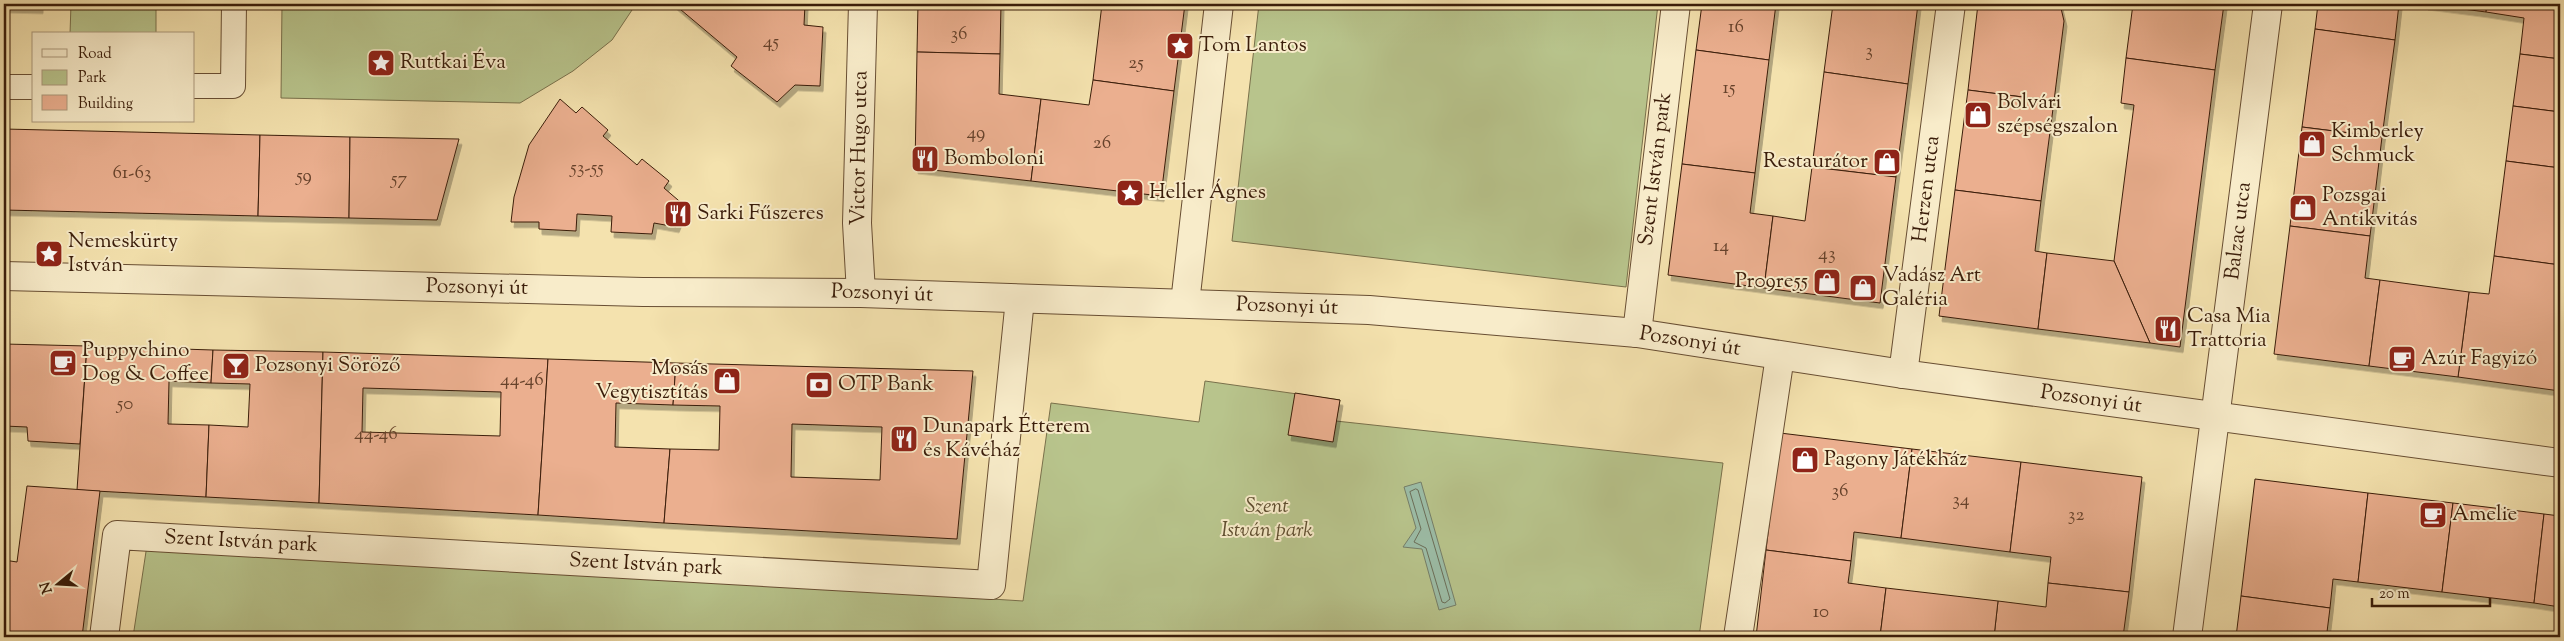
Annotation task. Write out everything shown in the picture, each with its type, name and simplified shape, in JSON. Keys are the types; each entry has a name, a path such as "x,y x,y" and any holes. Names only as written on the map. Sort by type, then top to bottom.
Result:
{"street":[{"name":"Victor Hugo utca","path":"861,293 857,223 863,4"},
{"path":"1185,303 1219,4"},
{"name":"Szent István park","path":"1637,333 1676,4"},
{"name":"Herzen utca","path":"1903,374 1951,4"},
{"name":"Balzac utca","path":"2187,637 2268,4"},
{"name":"Pozsonyi út","path":"4,276 642,292 861,293 1370,310 1637,333 1903,374 2560,463"},
{"name":"Szent István park","path":"104,637 117,535 991,584 1020,299"},
{"path":"1738,637 1780,356"}],"lane":[{"path":"195,86 233,86 234,4"},
{"path":"4,87 32,87"}],"green space":[{"path":"71,4 156,4 156,32 70,32"},
{"path":"282,4 636,4 612,40 573,71 520,103 281,98"},
{"path":"1259,4 1658,4 1626,287 1232,241"},
{"name":"Szent István park","path":"1205,381 1340,400 1336,421 1723,463 1699,637 133,637 147,545 1023,601 1051,403 1199,422"}],"water":[{"path":"1421,482 1456,605 1439,610 1422,549 1403,547 1416,528 1404,487"}],"building":[{"path":"4,4 40,4 40,8 4,7"},
{"path":"674,4 805,4 804,25 823,27 820,86 795,85 777,102 731,66 737,57"},
{"path":"918,4 1001,4 1000,54 917,52"},
{"path":"1102,4 1185,4 1174,91 1093,80"},
{"path":"1702,4 1776,4 1769,60 1696,50"},
{"path":"1833,4 1918,4 1908,84 1824,72"},
{"path":"1978,4 2060,4 2064,21 2054,101 1968,90"},
{"path":"2133,4 2224,4 2215,70 2126,58"},
{"path":"2318,4 2399,4 2395,40 2315,29"},
{"path":"2425,4 2487,4 2486,12"},
{"path":"2487,4 2560,4 2560,59 2520,54 2524,18 2486,12"},
{"path":"2315,29 2395,40 2382,137 2302,127"},
{"path":"1696,50 1769,60 1755,173 1682,164"},
{"path":"917,52 1000,54 999,94 1041,99 1031,181 915,168"},
{"path":"2520,54 2560,59 2560,112 2513,106"},
{"path":"2126,58 2215,70 2180,347 2150,343 2114,261 2134,105 2121,103"},
{"path":"1824,72 1908,84 1896,177 1812,167"},
{"path":"1093,80 1174,91 1161,196 1031,181 1041,99 1089,105"},
{"path":"1968,90 2054,101 2041,201 1955,190"},
{"path":"560,99 576,113 582,107 608,130 603,136 637,165 642,159 669,181 664,188 685,206 676,227 654,223 652,234 611,232 612,216 577,214 576,231 539,229 539,222 511,222 514,197 529,145"},
{"path":"2513,106 2560,112 2560,168 2506,161"},
{"path":"2302,127 2382,137 2370,236 2290,226"},
{"path":"4,129 260,135 258,216 4,210"},
{"path":"260,135 350,137 349,218 258,216"},
{"path":"350,137 459,139 437,220 349,218"},
{"path":"2506,161 2560,168 2560,265 2494,256"},
{"path":"1682,164 1755,173 1750,213 1773,216 1764,288 1668,275"},
{"path":"1812,167 1896,177 1880,303 1764,288 1773,216 1805,221"},
{"path":"1955,190 2041,201 2035,251 2047,253 2038,329 1939,316"},
{"path":"2290,226 2370,236 2365,278 2380,280 2369,366 2274,354"},
{"path":"2047,253 2114,261 2150,343 2038,329"},
{"path":"2494,256 2560,265 2560,391 2458,377 2469,292 2489,294"},
{"path":"2380,280 2469,292 2458,377 2369,366"},
{"path":"4,344 87,346 80,444 28,441 27,427 4,426"},
{"path":"87,346 213,350 211,383 169,381 168,424 209,425 206,497 77,490"},
{"path":"213,350 323,352 319,503 206,497 209,425 248,427 250,384 211,383"},
{"path":"323,352 548,359 538,515 319,503","holes":["363,388 501,392 500,436 362,432"]},
{"path":"548,359 676,363 673,405 616,403 615,447 670,449 664,523 538,515"},
{"path":"676,363 973,371 957,539 664,523 670,449 719,450 720,406 673,405","holes":["792,424 882,427 880,480 791,477"]},
{"path":"1295,393 1340,400 1333,442 1288,435"},
{"path":"1780,433 1912,449 1901,538 1854,532 1851,561 1766,550"},
{"path":"1912,449 2021,462 2010,552 1901,538"},
{"path":"2021,462 2142,477 2129,592 2048,583 2051,557 2010,552"},
{"path":"2255,479 2368,493 2358,582 2333,579 2330,608 2241,596"},
{"path":"27,486 100,491 82,637 4,637 4,560 17,562"},
{"path":"2368,493 2453,503 2442,592 2358,582"},
{"path":"2453,503 2544,514 2534,603 2442,592"},
{"path":"2544,514 2560,516 2560,607 2534,603"},
{"path":"1766,550 1851,561 1848,583 1886,588 1880,637 1756,637"},
{"path":"2048,583 2129,592 2123,637 1994,637 1998,601 2046,607"},
{"path":"1886,588 1998,601 1994,637 1880,637"},
{"path":"2241,596 2330,608 2327,632 2351,635 2351,637 2236,637"}],"place":[{"name":"Tom Lantos","path":"1180,46"},
{"name":"Ruttkai Éva","path":"381,63"},
{"name":"Bolvári szépségszalon","path":"1978,115"},
{"name":"Kimberley Schmuck","path":"2312,144"},
{"name":"Bomboloni","path":"925,159"},
{"name":"Restaurátor","path":"1887,162"},
{"name":"Heller Ágnes","path":"1130,193"},
{"name":"Pozsgai Antikvitás","path":"2303,208"},
{"name":"Sarki Fűszeres","path":"678,214"},
{"name":"Nemeskürty István","path":"49,254"},
{"name":"Pr09re55","path":"1827,282"},
{"name":"Vadász Art Galéria","path":"1863,288"},
{"name":"Casa Mia Trattoria","path":"2168,329"},
{"name":"Azúr Fagyizó","path":"2402,359"},
{"name":"Puppychino Dog & Coffee","path":"63,363"},
{"name":"Pozsonyi Söröző","path":"236,366"},
{"name":"Mosás Vegytisztítás","path":"727,381"},
{"name":"OTP Bank","path":"819,385"},
{"name":"Dunapark Étterem és Kávéház","path":"904,439"},
{"name":"Pagony Játékház","path":"1805,460"},
{"name":"Amelie","path":"2433,515"}]}
